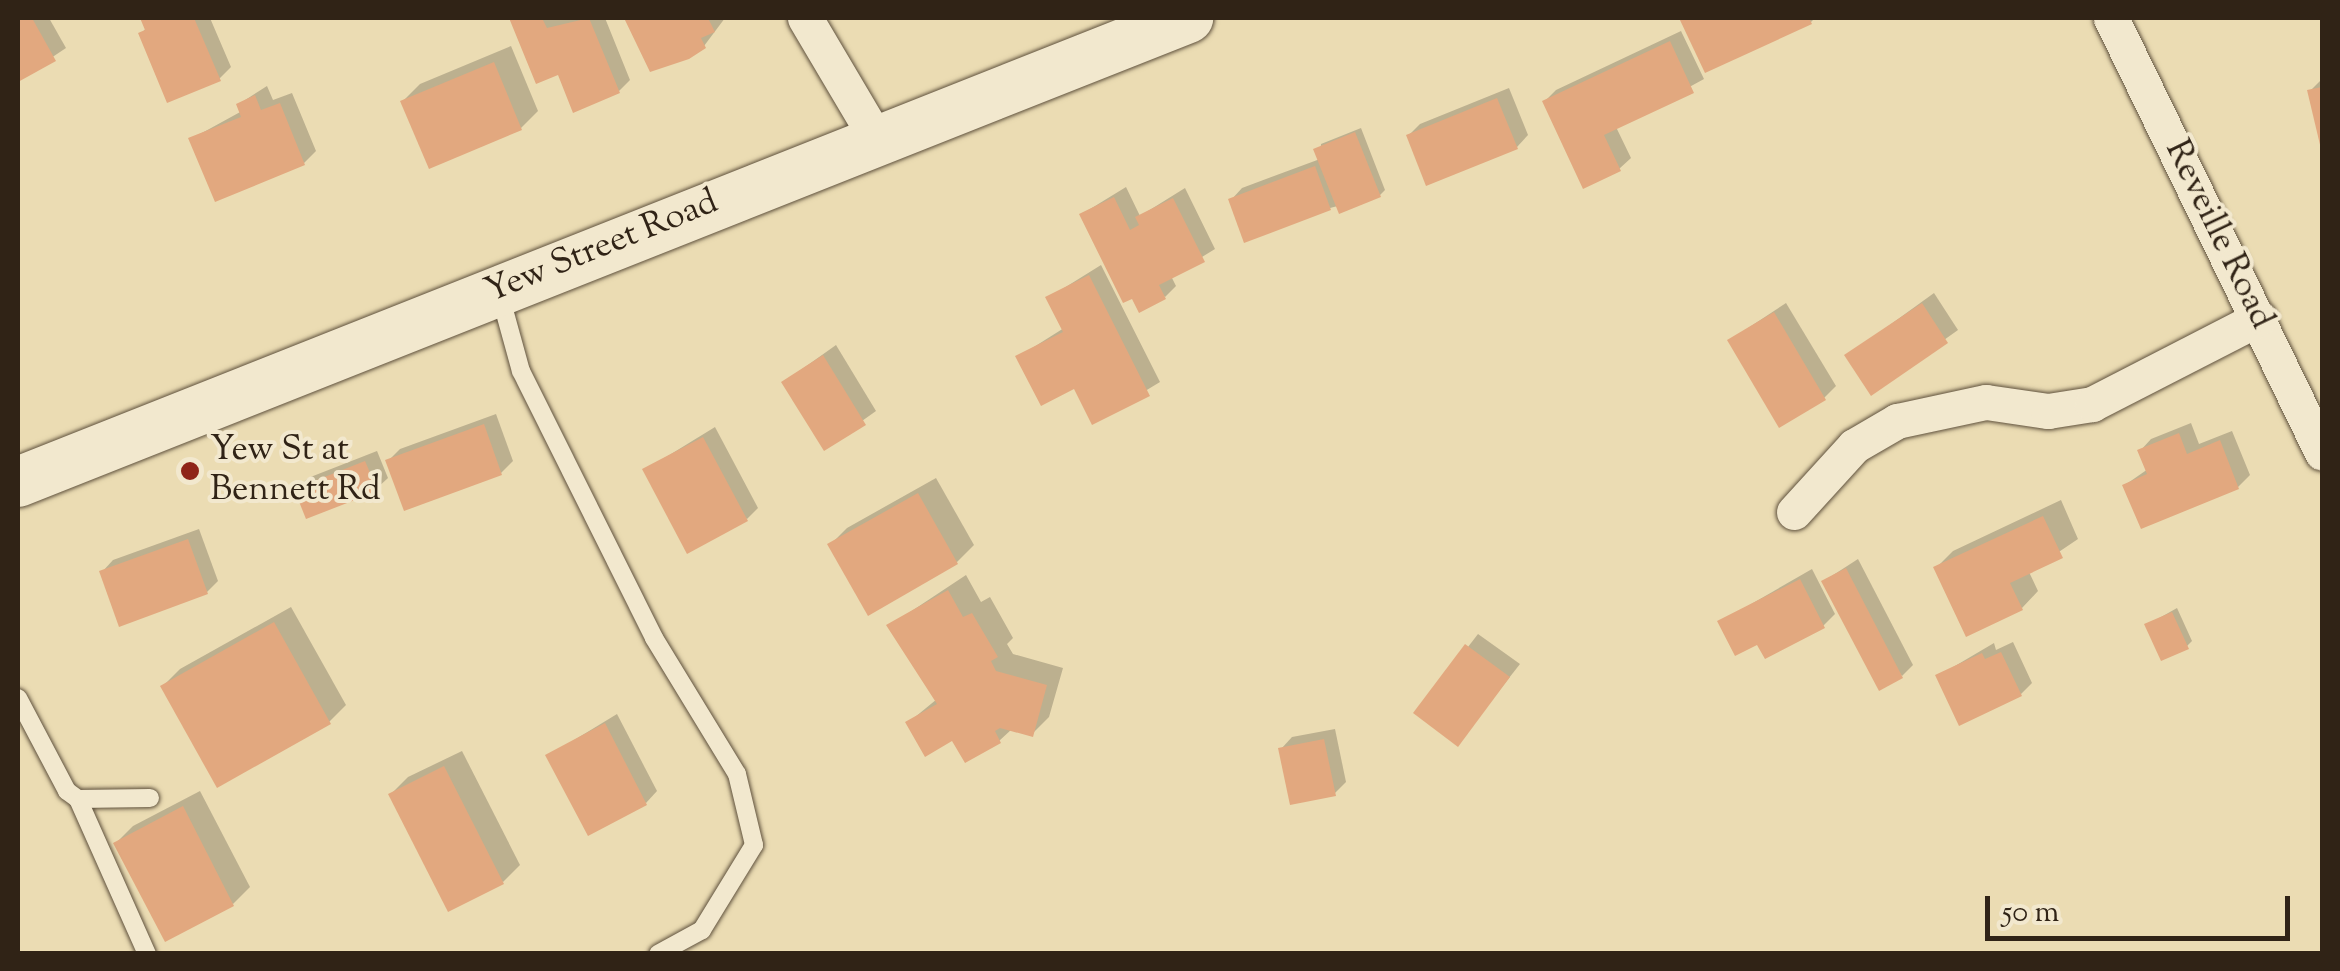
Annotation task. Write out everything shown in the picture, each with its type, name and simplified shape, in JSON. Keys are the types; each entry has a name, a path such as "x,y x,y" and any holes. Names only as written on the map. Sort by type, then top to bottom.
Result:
{"street":[{"path":"805,18 876,138"},
{"name":"Yew Street Road","path":"18,482 876,138 1188,18"},
{"name":"Reveille Road","path":"2110,18 2322,453"},
{"path":"1794,512 1854,446 1897,421 1986,402 2048,411 2092,404 2259,318"}],"lane":[{"path":"498,289 522,371 654,638 737,774 750,827 754,845 702,930 658,954"},
{"path":"18,698 67,791 78,798 150,798"},
{"path":"78,798 147,954"}],"building":[{"path":"18,18 32,18 56,61 18,82"},
{"path":"140,18 194,18 221,81 167,103 138,33 145,30"},
{"path":"509,18 542,18 547,28 589,18 620,93 573,113 558,75 536,84"},
{"path":"624,18 708,18 715,32 701,38 706,48 689,59 650,72"},
{"path":"1679,18 1809,18 1812,24 1705,73"},
{"path":"1670,41 1694,93 1604,135 1621,171 1583,189 1542,101"},
{"path":"494,62 522,130 429,169 400,101"},
{"path":"2322,87 2322,148 2321,149 2307,90"},
{"path":"255,95 261,110 280,103 305,165 215,202 188,138 241,117 236,104"},
{"path":"1497,98 1518,149 1426,186 1406,135"},
{"path":"1355,132 1381,197 1339,214 1313,149"},
{"path":"1315,166 1331,210 1244,243 1228,199"},
{"path":"1114,197 1130,230 1139,225 1135,217 1173,198 1205,262 1159,285 1166,299 1139,313 1132,299 1123,303 1079,214"},
{"path":"1089,275 1150,396 1092,425 1074,389 1041,406 1015,356 1063,332 1045,297"},
{"path":"1922,303 1948,343 1871,396 1844,355"},
{"path":"1774,312 1826,400 1779,428 1727,340"},
{"path":"823,355 866,425 824,451 781,382"},
{"path":"484,424 502,475 404,511 385,460"},
{"path":"2179,433 2187,454 2220,440 2239,489 2141,529 2122,485 2147,474 2137,450"},
{"path":"703,437 748,521 687,554 642,469"},
{"path":"365,461 378,491 306,519 294,489"},
{"path":"918,493 958,564 868,616 827,544"},
{"path":"2043,516 2063,558 2010,583 2023,610 1966,637 1933,567"},
{"path":"188,539 208,594 119,627 99,571"},
{"path":"1846,568 1903,678 1879,691 1821,581"},
{"path":"1800,579 1825,628 1765,659 1757,645 1735,656 1717,621"},
{"path":"948,590 963,617 972,613 998,657 991,661 996,671 1047,685 1033,737 1000,728 995,731 1001,743 965,763 952,741 925,757 905,722 937,704 886,625"},
{"path":"2172,612 2189,649 2161,661 2144,624"},
{"path":"274,622 331,724 217,788 160,686"},
{"path":"1465,644 1510,677 1458,747 1413,713"},
{"path":"2001,652 2022,696 1959,726 1935,675 1982,653 1985,659"},
{"path":"605,723 647,805 588,836 545,755"},
{"path":"1324,739 1336,796 1290,805 1278,748"},
{"path":"444,766 504,884 448,912 388,794"},
{"path":"183,806 234,906 165,942 113,843"}],"place":[{"name":"Yew St at Bennett Rd","path":"190,471"}]}
